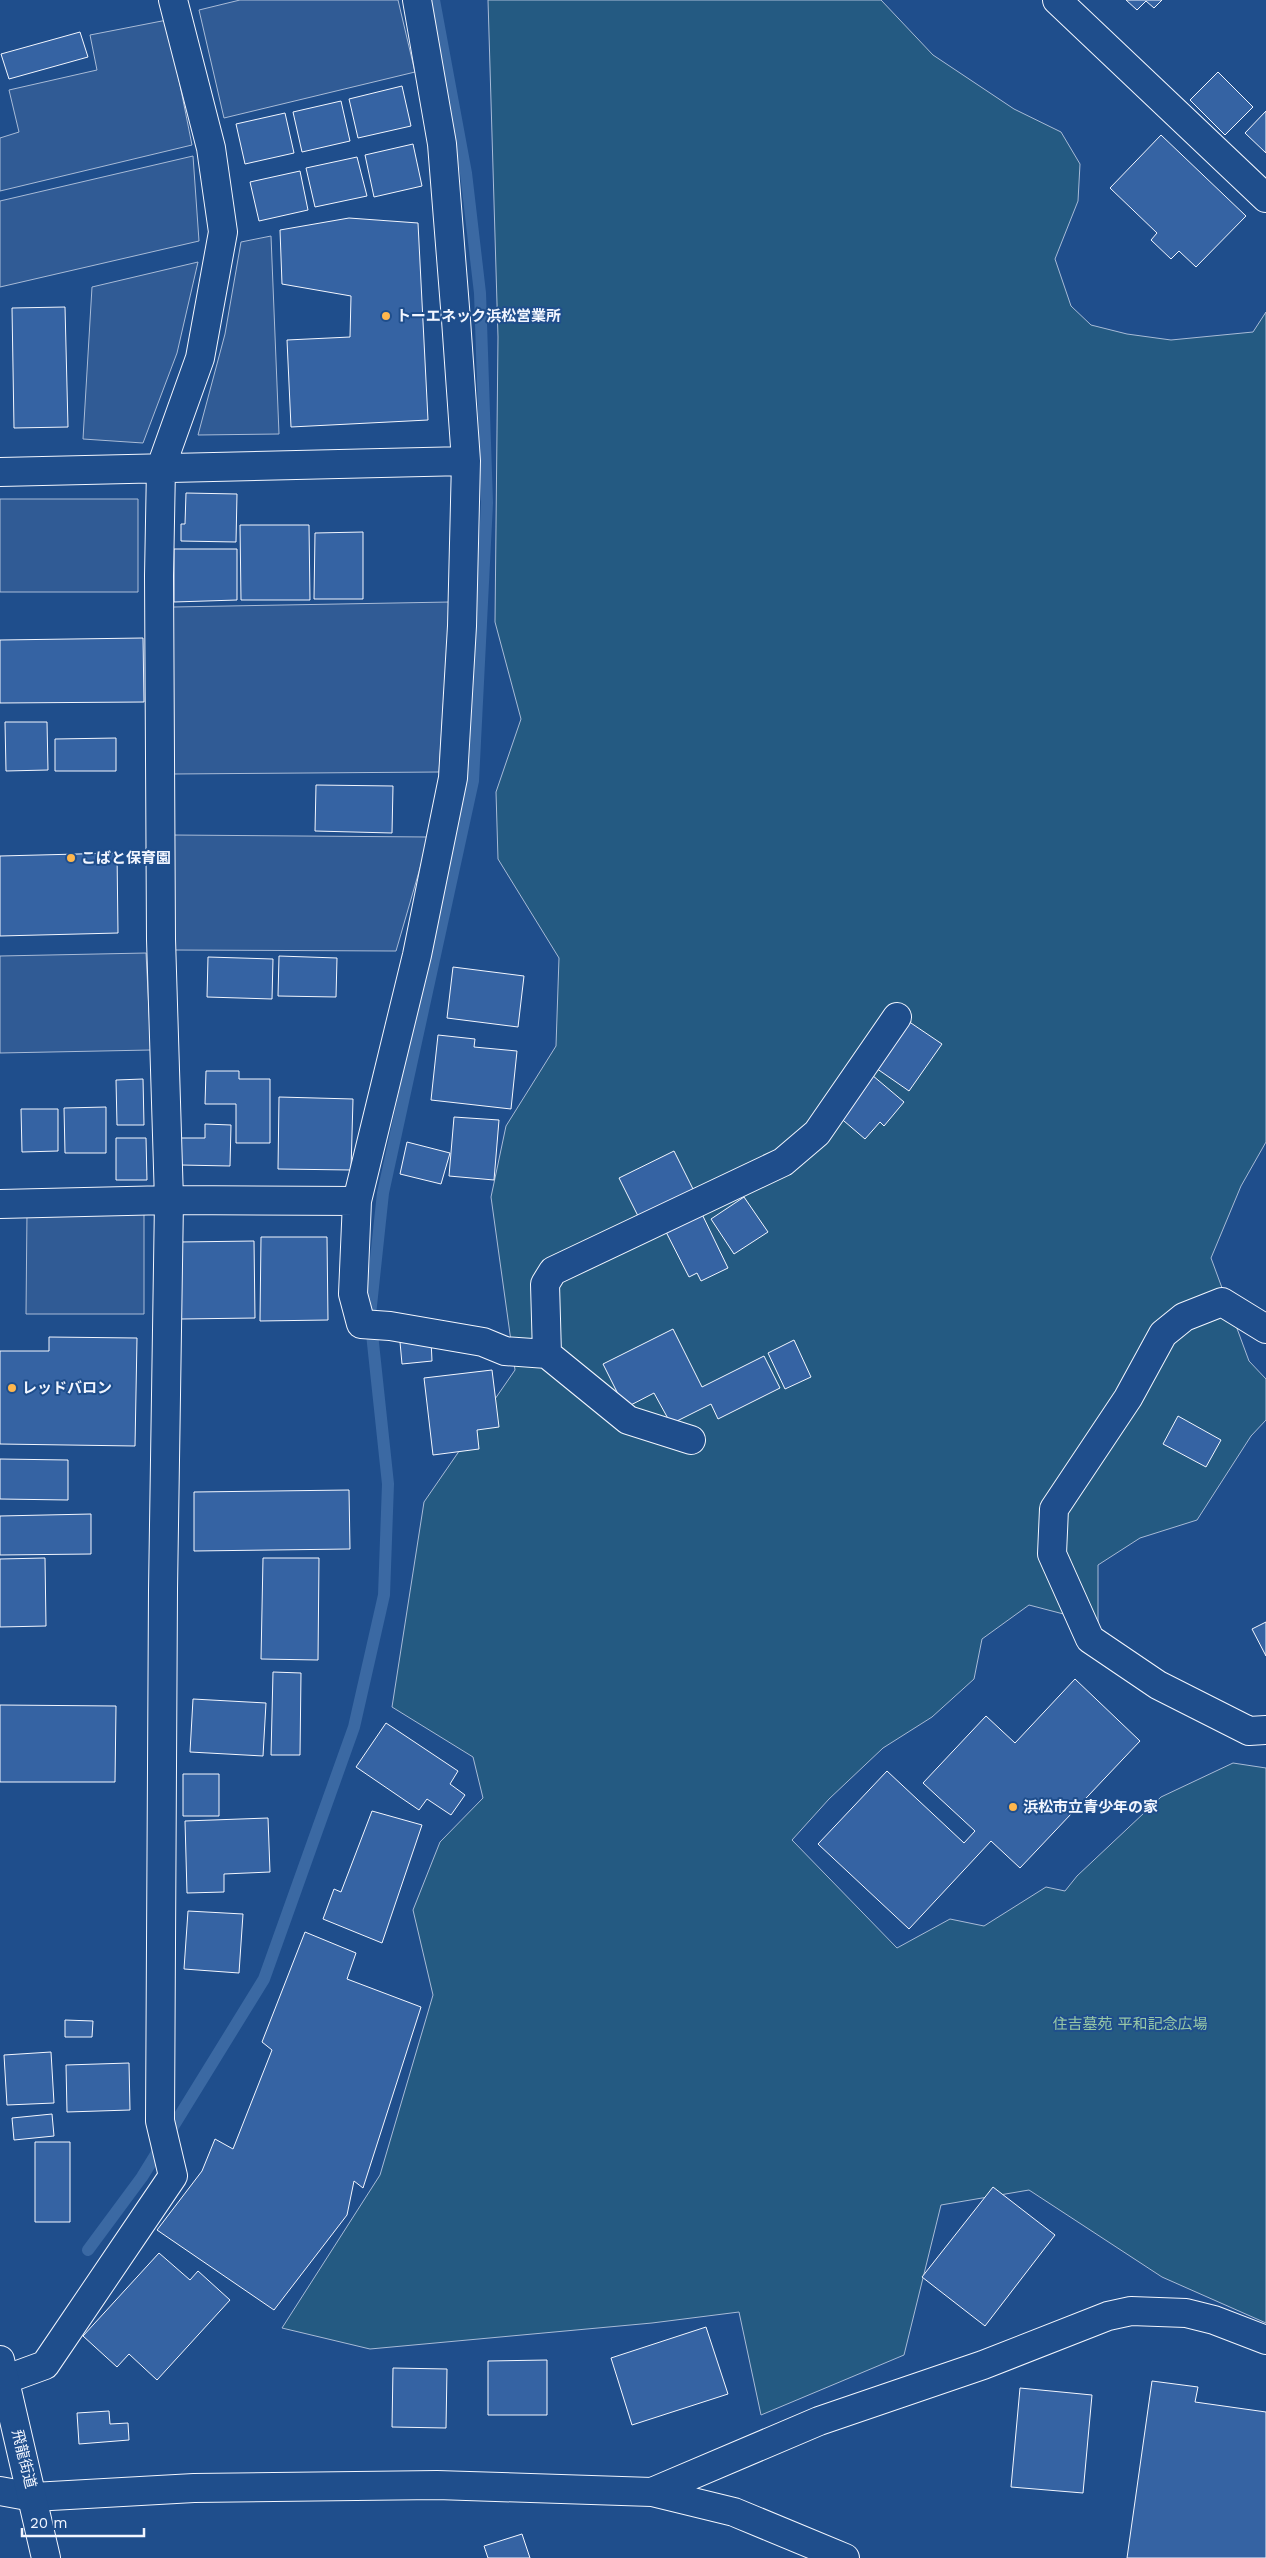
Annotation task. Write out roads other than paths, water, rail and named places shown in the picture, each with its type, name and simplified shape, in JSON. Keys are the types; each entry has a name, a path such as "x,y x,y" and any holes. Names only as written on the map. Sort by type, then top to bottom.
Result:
{"main road":[{"path":"2,2370 45,2365 174,2176 160,2121 163,1590 169,1200 161,929 159,576 161,467 200,358 223,232 211,148 173,0"},
{"path":"417,0 442,144 466,461 462,626 453,778 417,955 357,1201 353,1294 361,1324 390,1326 483,1342 505,1351 546,1354 628,1420 690,1440"},
{"path":"1057,0 1266,198"},
{"path":"0,472 466,461"},
{"path":"546,1354 544,1284 554,1271 783,1162 816,1134 897,1017"},
{"path":"0,1204 169,1200 357,1201"},
{"path":"1266,1329 1222,1302 1184,1317 1163,1334 1128,1398 1054,1509 1052,1554 1090,1639 1158,1685 1249,1731 1266,1730"},
{"path":"652,2492 819,2421 983,2365 1116,2314 1131,2311 1186,2313 1214,2320 1266,2340"},
{"name":"飛龍街道","path":"2,2370 46,2558"},
{"path":"0,2492 33,2497 194,2488 418,2486 652,2492 734,2512 845,2558"}],"waterway":[{"path":"88,2250 142,2177 264,1979 354,1727 384,1595 388,1484 370,1315 383,1193 473,781 487,503 480,293 466,173 434,0"}],"place":[{"name":"トーエネック浜松営業所","path":"386,316"},
{"name":"こばと保育園","path":"71,858"},
{"name":"レッドバロン","path":"12,1388"},
{"name":"浜松市立青少年の家","path":"1013,1807"}],"park label":[{"name":"住吉墓苑 平和記念広場","path":"1130,2024"}]}
